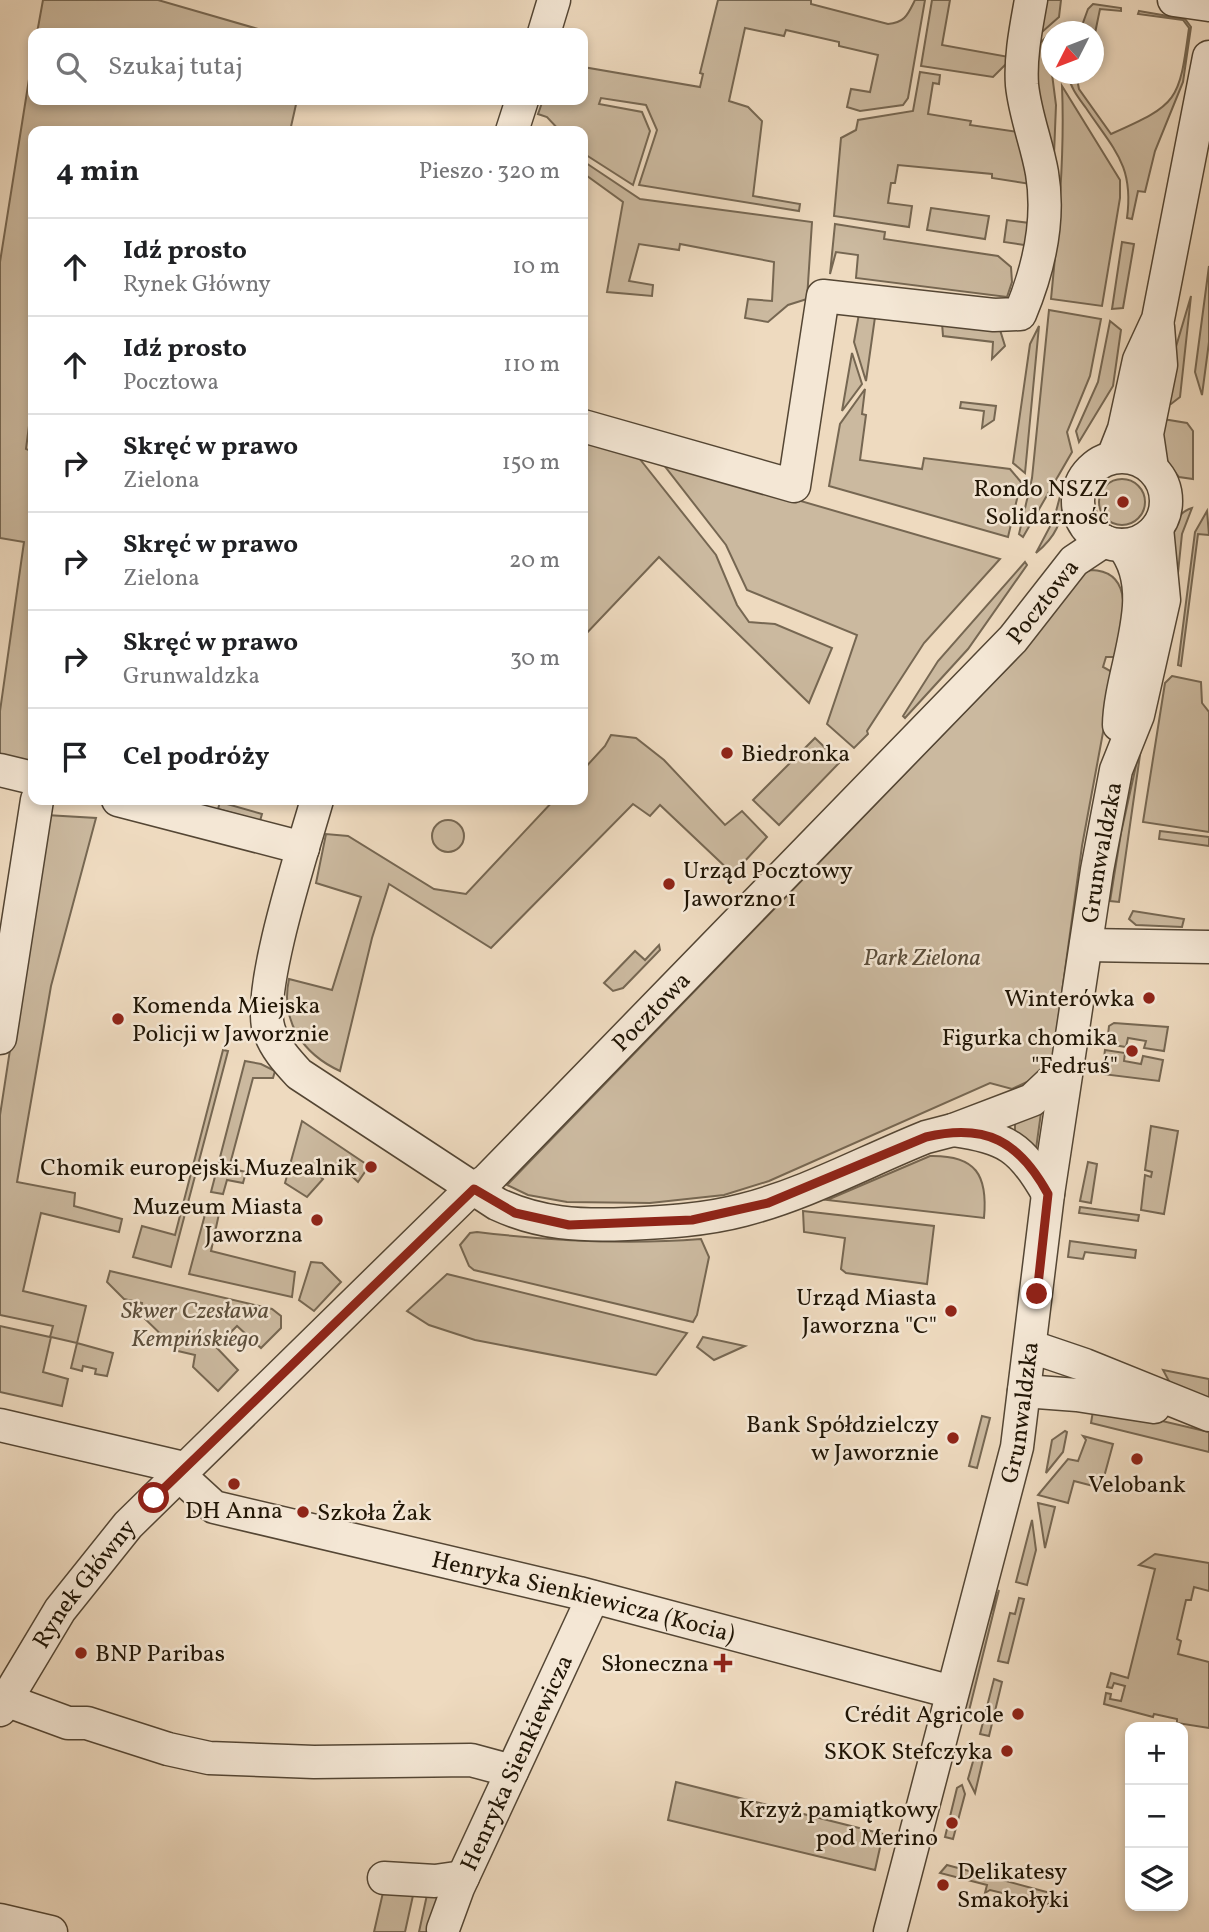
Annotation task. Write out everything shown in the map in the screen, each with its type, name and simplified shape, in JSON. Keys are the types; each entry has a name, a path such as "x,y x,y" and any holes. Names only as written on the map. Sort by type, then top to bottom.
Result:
{"street":[{"path":"546,28 554,0"},
{"path":"588,427 794,486 823,296 994,315 1020,314 1039,253 1044,208 1042,173 1022,86 1025,32 1031,0"},
{"path":"1174,0 1209,5"},
{"path":"1113,457 1124,429 1139,360 1158,319 1209,57"},
{"path":"514,126 520,105"},
{"path":"1152,468 1147,433 1161,365 1158,319"},
{"path":"1113,457 1134,458 1152,468 1161,480 1166,495 1163,518 1157,528 1141,541 1113,543 1085,523 1078,499 1082,482 1092,468 1113,457"},
{"name":"Grunwaldzka","path":"890,1932 1017,1447 1048,1194 1107,809 1119,758 1138,715 1164,600 1157,528"},
{"name":"Grunwaldzka","path":"1113,543 1133,559 1139,582 1140,602 1119,710 1119,758"},
{"name":"Pocztowa","path":"181,1471 469,1192 487,1180 1013,639 1074,561 1113,543"},
{"path":"0,770 28,777"},
{"path":"0,1038 36,805"},
{"path":"137,805 303,848"},
{"path":"316,805 266,991 268,1030 279,1052 299,1074 469,1192 515,1213 569,1225 692,1220 768,1203 926,1137 953,1130 1032,1100 1068,1066"},
{"path":"1086,945 1209,947"},
{"path":"953,1130 991,1136 1010,1145 1025,1158 1048,1194"},
{"path":"1024,1391 1077,1395 1209,1415 1085,1365 1031,1347"},
{"path":"0,1425 181,1471"},
{"name":"Henryka Sienkiewicza (Kocia)","path":"181,1471 214,1507 593,1597 951,1692"},
{"name":"Rynek Główny","path":"8,1704 48,1628 86,1575 128,1525 181,1471"},
{"name":"Henryka Sienkiewicza","path":"443,1929 463,1877 593,1597"},
{"path":"8,1704 68,1723 87,1723 167,1749 209,1758 303,1762 471,1760 512,1771"},
{"path":"384,1878 435,1881 463,1877"},
{"path":"0,1920 51,1932"}],"green space":[{"path":"43,0 158,0 255,28 38,28"},
{"path":"718,0 811,0 811,4 888,24 902,20 915,0 925,0 908,98 903,105 860,111 847,107 851,89 870,92 878,55 839,46 839,42 786,30 784,36 745,28 729,101 748,107 762,121 753,196 800,204 799,211 639,185 657,130 646,105 601,98 599,104 642,112 650,131 633,185 588,156 588,126 555,126 547,117 538,114 541,105 588,105 588,68 700,87 703,74 700,73"},
{"path":"932,0 950,0 942,45 1009,57 1009,61 993,77 921,66"},
{"path":"1039,0 1061,0 1059,17 1054,21 1041,21 1041,33 1033,40"},
{"path":"1093,4 1121,8 1121,11 1100,9 1098,21 1084,21"},
{"path":"1139,11 1185,19 1191,27 1183,82 1155,151 1145,192 1138,191 1132,219 1127,218 1127,184 1120,159 1071,84 1078,84 1111,134 1163,107 1178,86 1189,28 1183,20 1138,14"},
{"path":"1041,42 1041,84 1053,84 1056,105 1052,205 1031,51"},
{"path":"920,72 940,75 939,84 933,83 928,114 971,121 970,125 1025,133 1035,176 1031,246 1004,242 1007,220 1030,223 1031,184 992,178 992,174 898,165 895,183 891,183 888,203 912,206 909,227 834,216 841,138 856,130 858,120 913,111"},
{"path":"28,86 28,105 296,105 291,126 28,126 28,761 0,755 0,711 24,542 0,538 0,262"},
{"path":"1062,86 1120,180 1120,198 1102,306 1051,299 1062,166"},
{"path":"588,164 640,199 812,222 807,299 788,305 768,322 745,318 748,299 772,301 774,262 680,244 679,250 639,244 629,281 653,285 652,296 607,292 623,202 588,177"},
{"path":"931,208 989,216 985,239 927,230"},
{"path":"835,224 885,232 884,239 998,256 1011,267 1012,282 1007,297 856,278 858,255 836,252 830,274"},
{"path":"1122,242 1134,244 1123,308 1112,309"},
{"path":"1209,266 1209,342 1202,395 1195,372"},
{"path":"1191,296 1180,397 1171,404 1166,403 1170,367"},
{"path":"860,308 1000,330 1005,346 992,359 993,342 943,336 942,323 875,317 866,381 854,342"},
{"path":"1049,310 1101,319 1090,376 1067,432 1072,452 1023,537 1019,534 1032,478"},
{"path":"1110,321 1121,330 1113,386 1079,442 1076,431 1098,382"},
{"path":"1039,326 1025,473 1013,463 1030,344"},
{"path":"852,353 862,384 842,411"},
{"path":"865,389 862,414 866,415 860,460 922,469 924,458 1010,469 1021,482 1008,537 829,486 840,424"},
{"path":"961,402 996,406 994,420 982,428 984,411 960,408"},
{"path":"1163,419 1187,423 1193,431 1193,479 1179,477 1163,457"},
{"path":"588,442 639,458 716,555 737,605 749,622 775,624 832,648 809,703 659,557 588,632"},
{"path":"660,460 1000,559 924,643 867,731 868,734 854,748 827,724 857,635 747,590 726,545"},
{"path":"1072,473 1054,533 1036,553 1054,519 1062,489"},
{"name":"Rondo NSZZ Solidarność","path":"1122,479 1138,486 1145,502 1138,518 1122,525 1106,518 1099,502 1106,486"},
{"path":"1192,508 1182,534 1176,592 1172,557 1173,532 1182,513"},
{"path":"1207,511 1209,535 1198,534 1181,666 1178,665 1195,532"},
{"path":"1025,562 1027,565 968,649 905,718 903,716 938,661"},
{"name":"Park Zielona","path":"1091,570 1106,573 1115,580 1121,590 1123,616 1118,657 1106,657 1103,667 1114,673 1082,846 1052,1065 1046,1073 1012,1089 990,1083 769,1181 724,1195 650,1203 567,1202 528,1195 507,1185 1016,659 1080,574"},
{"path":"1172,676 1201,682 1202,703 1209,712 1209,832 1143,822 1165,683"},
{"path":"1143,734 1119,902 1110,901 1121,833"},
{"path":"611,735 636,738 664,760 725,825 742,811 767,837 733,874 660,805 650,816 633,804 491,948 389,884 372,938 340,1071 315,1055 297,1034 291,1022 287,994 289,979 332,990 361,897 316,883 326,834 348,836 434,889 466,894 549,805 588,805 588,765"},
{"path":"815,738 840,762 779,825 753,800"},
{"path":"219,805 230,805 262,814 260,821 218,809"},
{"path":"46,815 96,818 51,986 17,1182 75,1193 74,1206 122,1219 119,1232 41,1213 23,1291 86,1306 77,1343 51,1337 43,1372 68,1379 62,1406 0,1392 0,1326 50,1337 53,1326 0,1315 0,1115"},
{"path":"448,820 459,825 464,836 459,847 448,852 437,847 432,836 437,825"},
{"path":"1160,831 1209,837 1209,846 1159,839"},
{"path":"1133,911 1184,919 1182,927 1136,925 1129,919"},
{"path":"659,945 660,950 623,988 613,991 604,983 635,951 645,960"},
{"path":"1114,1023 1168,1027 1164,1051 1144,1048 1146,1041 1128,1038 1126,1047 1107,1044 1109,1026"},
{"path":"223,1050 228,1051 171,1267 133,1257 142,1226 175,1235"},
{"path":"1105,1050 1125,1053 1124,1061 1141,1064 1143,1056 1163,1060 1159,1081 1102,1074"},
{"path":"245,1061 261,1064 275,1071 273,1078 253,1078 229,1168 246,1172 243,1183 227,1180 223,1194 211,1192"},
{"path":"1040,1111 1036,1149 1015,1136 1015,1120"},
{"path":"302,1121 369,1166 358,1182 338,1163 330,1172 322,1165 315,1172 323,1179 307,1197 285,1183"},
{"path":"1151,1126 1178,1131 1164,1214 1141,1210 1145,1175 1151,1177 1152,1172 1145,1170"},
{"path":"930,1156 958,1159 976,1170 984,1190 984,1218 827,1200"},
{"path":"1088,1162 1097,1164 1091,1203 1080,1201"},
{"path":"207,1207 220,1209 211,1251 295,1272 292,1297 189,1274"},
{"path":"1080,1207 1139,1215 1138,1221 1079,1213"},
{"path":"803,1211 934,1226 927,1284 846,1273 841,1269 845,1238 804,1232"},
{"path":"470,1233 589,1241 701,1239 709,1257 697,1315 693,1322 474,1270 469,1266 460,1245"},
{"path":"1070,1241 1136,1250 1135,1258 1085,1252 1083,1259 1068,1257"},
{"path":"311,1262 322,1263 341,1282 314,1311 299,1300"},
{"name":"Skwer Czesława Kempińskiego","path":"110,1271 272,1309 281,1316 281,1328 261,1348 237,1326 216,1347 238,1370 218,1391 193,1367 195,1355 178,1351 140,1314 142,1303 124,1299 107,1282"},
{"path":"447,1274 687,1333 656,1375 475,1340 429,1325 407,1311"},
{"path":"703,1337 745,1346 714,1360 697,1347"},
{"path":"77,1343 113,1353 107,1376 95,1374 96,1369 83,1366 82,1371 71,1368"},
{"path":"1163,1370 1209,1379 1209,1400 1170,1383"},
{"path":"1094,1405 1209,1432 1209,1452 1091,1423"},
{"path":"982,1416 990,1418 977,1468 969,1466"},
{"path":"1065,1431 1063,1452 1046,1473 1052,1440"},
{"path":"1083,1436 1113,1444 1101,1488 1074,1481 1068,1503 1038,1495 1068,1459 1078,1461 1086,1440"},
{"path":"1038,1503 1055,1507 1045,1548"},
{"path":"1032,1520 1036,1550 1027,1585 1016,1582"},
{"path":"1155,1554 1209,1563 1209,1591 1194,1587 1191,1600 1186,1600 1177,1639 1181,1641 1178,1654 1209,1662 1209,1728 1104,1704 1106,1693 1111,1694 1110,1699 1121,1701 1125,1686 1114,1683 1112,1688 1107,1687 1111,1673 1128,1678 1155,1569 1139,1565"},
{"path":"999,1590 969,1711 962,1716 977,1651"},
{"path":"1019,1598 1024,1599 1008,1663 998,1661 1010,1613 1015,1614"},
{"path":"994,1679 1002,1682 989,1736 980,1734"},
{"path":"976,1751 985,1751 975,1793 968,1779"},
{"path":"676,1782 883,1834 875,1870 668,1820"},
{"path":"962,1785 965,1794 953,1839 945,1837 957,1788"},
{"path":"947,1865 1065,1897 1061,1907 990,1890 985,1893 987,1885 940,1873"},
{"path":"384,1888 414,1891 405,1932 374,1932"},
{"path":"446,1888 453,1932 419,1932 428,1890"}],"place":[{"name":"Rondo NSZZ Solidarność","path":"1123,502"},
{"name":"Biedronka","path":"727,753"},
{"name":"Urząd Pocztowy Jaworzno 1","path":"669,884"},
{"name":"Winterówka","path":"1149,998"},
{"name":"Komenda Miejska Policji w Jaworznie","path":"118,1019"},
{"name":"Figurka chomika \"Fedruś\"","path":"1132,1051"},
{"name":"Chomik europejski Muzealnik","path":"371,1167"},
{"name":"Muzeum Miasta Jaworzna","path":"317,1220"},
{"name":"Urząd Miasta Jaworzna \"C\"","path":"951,1311"},
{"name":"Bank Spółdzielczy w Jaworznie","path":"953,1438"},
{"name":"Velobank","path":"1137,1459"},
{"name":"DH Anna","path":"234,1484"},
{"name":"Szkoła Żak","path":"303,1512"},
{"name":"BNP Paribas","path":"81,1653"},
{"name":"Słoneczna","path":"723,1663"},
{"name":"Crédit Agricole","path":"1018,1714"},
{"name":"SKOK Stefczyka","path":"1007,1751"},
{"name":"Krzyż pamiątkowy pod Merino","path":"952,1823"},
{"name":"Delikatesy Smakołyki","path":"943,1885"}],"route":[{"path":"154,1498 474,1189 515,1213 569,1225 692,1220 768,1203 926,1137 953,1130 991,1136 1010,1145 1025,1158 1048,1194 1037,1294"}]}
